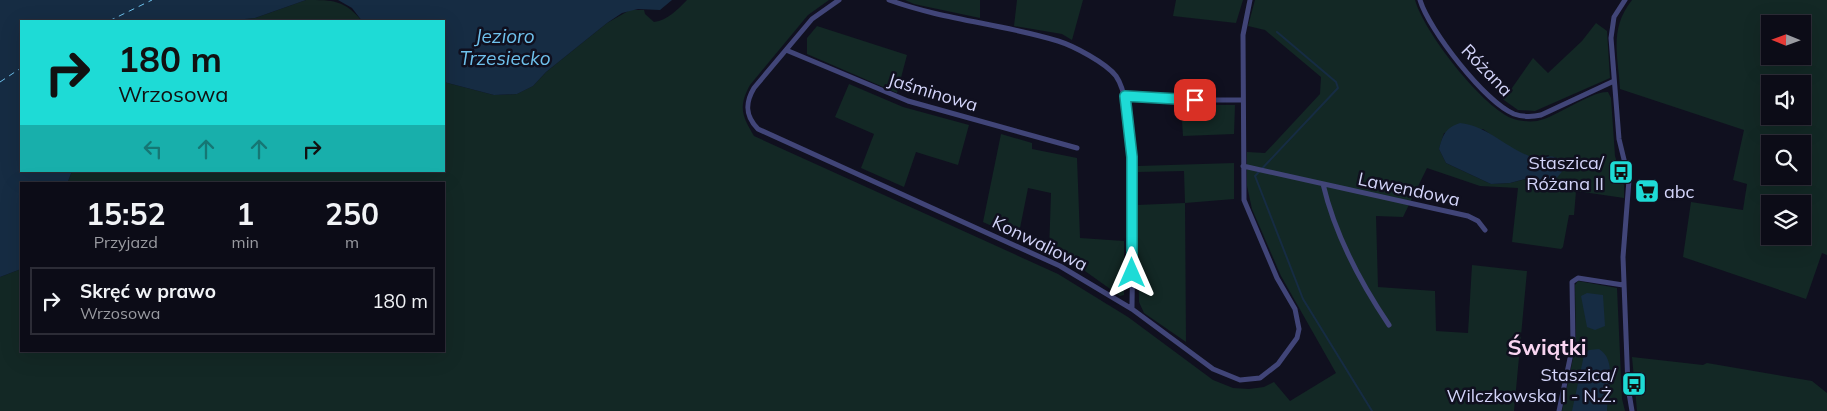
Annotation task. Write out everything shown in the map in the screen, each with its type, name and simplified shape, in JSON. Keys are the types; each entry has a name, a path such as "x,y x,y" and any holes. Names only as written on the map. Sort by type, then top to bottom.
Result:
{"street":[{"path":"786,50 812,19 839,0"},
{"path":"889,0 958,20 1060,42 1109,69 1118,80 1125,96 1132,157 1132,309"},
{"name":"Konwaliowa","path":"786,50 748,98 747,111 752,123 758,129 1035,254 1074,274 1132,309 1213,370 1240,380 1260,378 1278,364 1288,353 1297,338 1298,320 1248,211 1243,187 1243,30 1250,0"},
{"name":"Różana","path":"1420,0 1431,24 1456,60 1500,104 1512,113 1528,117 1541,115 1614,81"},
{"path":"1625,0 1615,14 1612,26 1614,81 1620,145 1629,180 1623,247 1623,285 1629,394 1632,411"},
{"name":"Jaśminowa","path":"786,50 908,102 1077,148"},
{"path":"1125,96 1179,100 1242,100"},
{"name":"Lawendowa","path":"1243,166 1468,216 1478,221 1485,230"},
{"path":"1323,184 1326,198 1357,276 1389,325"},
{"path":"1559,411 1573,344 1572,282 1578,278 1623,285"}],"green space":[{"path":"306,0 324,0 344,5 361,20 231,20 255,18"},
{"path":"687,0 829,0 808,15 750,85 744,99 743,111 744,117 754,136 1058,274 1128,317 1213,380 1233,388 1249,389 1264,387 1274,382 1290,401 1336,373 1281,276 1252,209 1247,186 1247,152 1265,153 1320,94 1321,77 1265,30 1248,26 1255,0 1415,0 1429,30 1469,83 1498,110 1517,120 1537,121 1545,119 1583,100 1608,92 1611,98 1615,156 1624,185 1624,198 1576,191 1574,215 1569,215 1561,249 1512,242 1518,188 1480,186 1427,168 1403,217 1376,216 1378,287 1435,291 1436,331 1468,333 1472,265 1527,271 1514,411 0,411 0,277 20,269 20,352 445,352 445,182 68,182 72,172 445,172 445,82 494,95 517,94 533,86 546,72 607,23 630,10 644,10 645,14 654,22 668,17","holes":["1483,129 1508,147 1531,158 1549,155 1537,182 1530,178 1510,183 1491,184 1446,163 1439,149 1444,133"]},
{"path":"905,0 980,0 980,18 914,4"},
{"path":"1017,0 1083,0 1072,40 1062,34 1014,26"},
{"path":"1176,0 1243,0 1236,23 1173,16"},
{"path":"1632,0 1827,0 1827,255 1822,253 1806,299 1683,257 1691,202 1743,210 1747,184 1733,180 1744,130 1620,89 1617,43 1620,21"},
{"path":"1596,23 1607,31 1610,78 1535,111 1518,110 1501,98 1512,88 1533,58 1548,73 1582,41"},
{"path":"817,26 907,55 897,93 807,54 807,38"},
{"path":"849,84 903,107 969,125 958,165 916,152 904,187 861,168 874,134 835,117"},
{"path":"1181,105 1235,105 1234,134 1183,136"},
{"path":"1001,134 1032,143 1032,149 1077,158 1080,238 1124,241 1124,295 1120,296 1085,271 1049,252 1051,193 1028,188 1018,238 983,222"},
{"path":"1234,163 1234,199 1185,203 1184,171 1137,172 1138,166"},
{"path":"1185,203 1186,342 1144,313 1139,302 1137,205"},
{"path":"1578,281 1617,288 1622,399 1625,411 1562,411 1576,344 1575,285"},
{"path":"1632,357 1703,365 1707,363 1812,381 1827,393 1827,411 1637,411"}],"water":[{"path":"0,0 306,0 255,18 235,20 20,20 20,172 72,172 68,182 20,182 20,269 0,277"},
{"name":"Jezioro Trzesiecko","path":"338,0 672,0 660,10 638,9 622,13 546,72 533,86 517,94 494,95 445,82 445,20 361,20 352,8"},
{"path":"1460,123 1479,128 1534,158 1556,158 1566,167 1555,180 1544,183 1529,178 1510,183 1491,184 1446,163 1439,149 1442,140 1448,130"},
{"path":"1587,293 1603,295 1605,326 1595,330 1587,327 1581,296"},
{"path":"1599,349 1605,354 1610,369 1607,411 1572,411 1584,355 1589,350"}],"waterway":[{"path":"1277,32 1336,82 1338,88 1255,176 1303,299 1372,411"}],"ferry route":[{"path":"111,20 152,0"},
{"path":"0,82 20,69"}],"place":[{"name":"Staszica/ Różana II","path":"1621,172"},
{"name":"abc","path":"1647,191"},
{"name":"Staszica/ Wilczkowska I - N.Ż.","path":"1634,384"}],"district":[{"name":"Świątki","path":"1547,347"}],"route":[{"path":"1132,273 1132,157 1128,108 1125,96 1195,100"}]}
